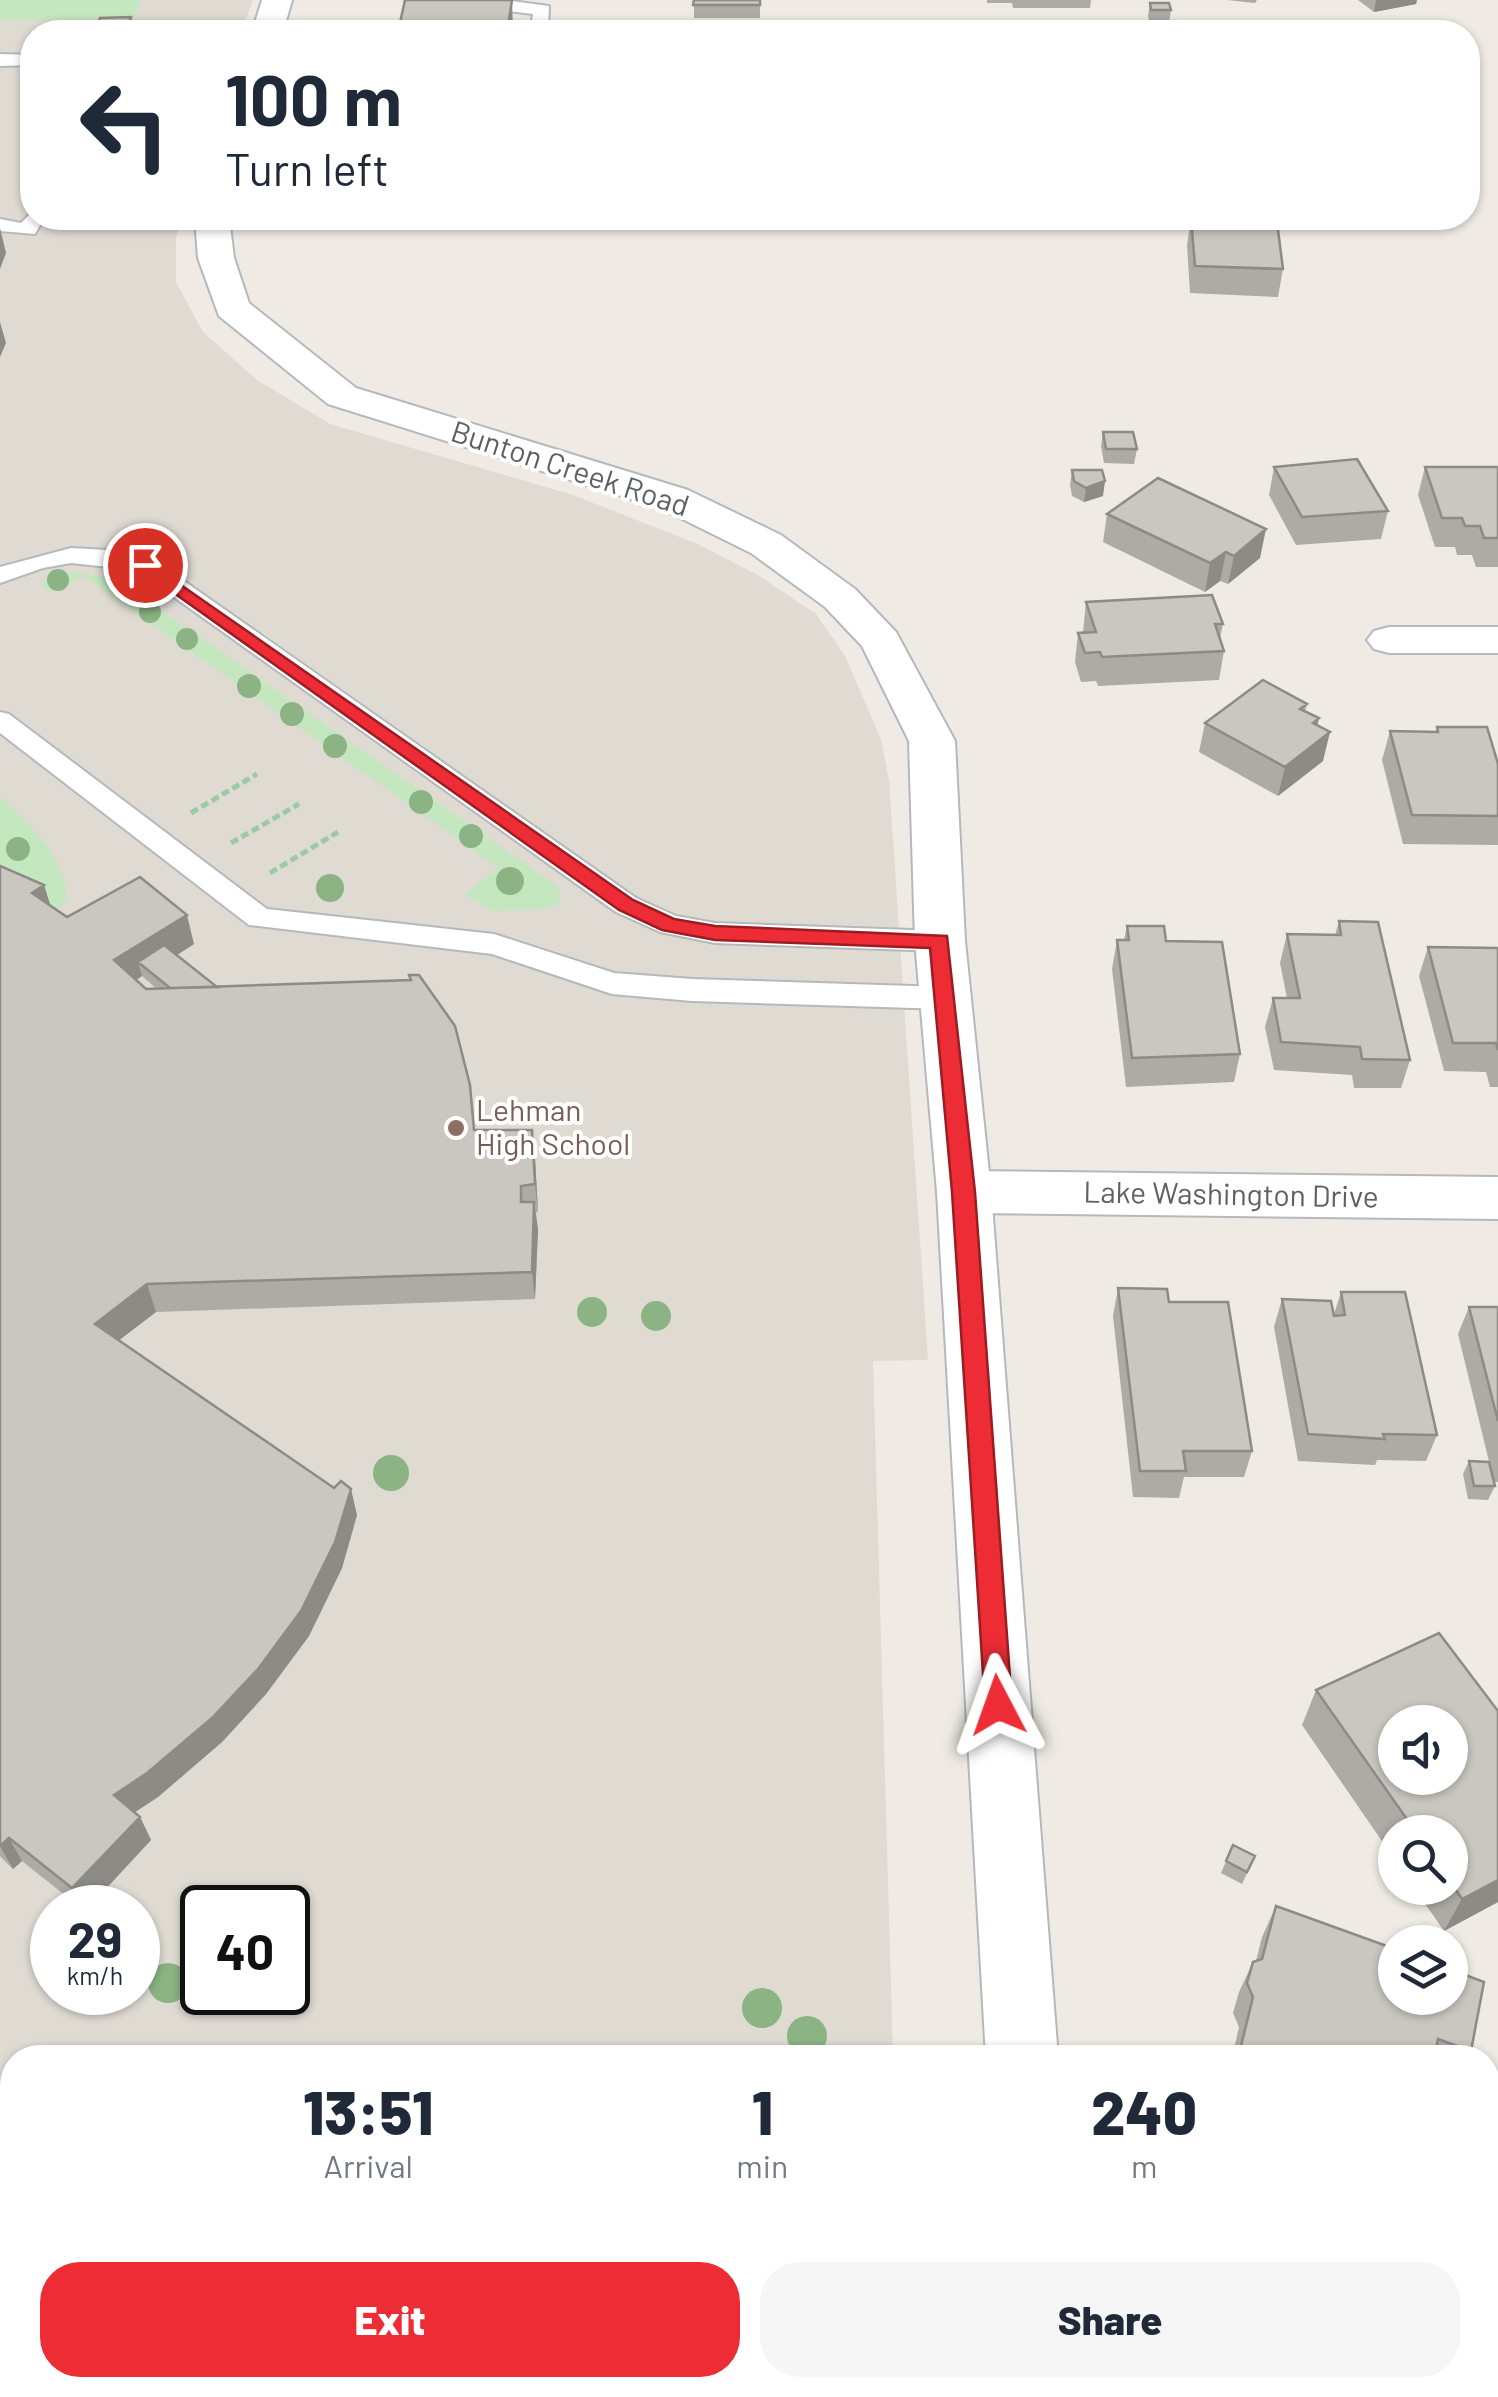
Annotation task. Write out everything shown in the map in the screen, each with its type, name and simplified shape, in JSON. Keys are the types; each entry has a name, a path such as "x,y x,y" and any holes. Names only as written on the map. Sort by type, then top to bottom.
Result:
{"street":[{"name":"Bunton Creek Road","path":"213,230 216,258 232,308 342,396 650,491 766,544 840,598 881,641 932,740 940,941 964,1192 1021,2045"},
{"path":"1389,640 1498,640"},
{"name":"Lake Washington Drive","path":"964,1192 1498,1198"}],"lane":[{"path":"458,0 543,10 541,20"},
{"path":"0,576 76,552 108,554 145,565 626,905 670,925 715,933 940,941"},
{"path":"0,720 259,918 494,944 612,983 692,990 944,998"}],"path":[{"path":"190,814 257,774"},
{"path":"230,844 299,804"},
{"path":"268,874 338,832"}],"shaded area":[{"name":"Lehman High School","path":"0,0 253,0 246,20 20,20 20,230 178,230 176,282 203,332 257,380 330,424 573,495 695,543 758,575 816,614 845,656 881,739 889,781 928,1360 873,1361 893,2045 0,2045"}],"green space":[{"path":"0,0 141,0 134,19 0,20"},
{"path":"68,571 109,578 134,591 559,887 560,903 545,909 493,911 465,894 499,868 83,576 50,592 41,588 45,580"},
{"path":"0,796 45,844 62,872 66,903 51,913 0,891"}],"building":[{"path":"405,0 512,0 509,20 401,20"},
{"path":"694,0 760,0 760,5 693,5"},
{"path":"1150,3 1169,3 1171,10 1151,10"},
{"path":"131,17 130,20 100,18"},
{"path":"1192,230 1278,230 1283,269 1195,266"},
{"path":"1103,432 1133,432 1137,449 1106,449"},
{"path":"1357,459 1388,511 1302,517 1274,467"},
{"path":"1425,467 1498,467 1498,538 1484,538 1480,526 1465,526 1462,518 1442,518"},
{"path":"1072,470 1102,470 1105,481 1086,488 1074,481"},
{"path":"1158,478 1266,529 1234,556 1226,552 1210,563 1107,514"},
{"path":"1212,595 1223,624 1215,624 1224,651 1102,657 1100,652 1085,653 1078,633 1096,632 1086,602"},
{"path":"1263,680 1307,704 1300,709 1319,718 1313,723 1330,732 1285,767 1205,723"},
{"path":"1437,727 1487,727 1498,764 1498,816 1412,815 1390,731 1438,732"},
{"name":"Lehman High School","path":"0,866 44,885 32,893 67,917 140,877 187,915 114,960 146,989 411,980 409,975 419,975 455,1026 470,1085 474,1130 532,1130 535,1184 521,1186 521,1202 534,1202 532,1272 147,1284 95,1324 334,1488 341,1481 351,1489 335,1542 301,1611 258,1669 212,1718 147,1773 114,1795 140,1817 75,1885 68,1885 9,1838 0,1846"},
{"path":"1339,921 1378,922 1410,1060 1362,1059 1360,1047 1281,1042 1273,998 1300,998 1287,934 1341,935"},
{"path":"1127,926 1164,926 1166,941 1222,942 1240,1054 1132,1058 1117,940 1129,940"},
{"path":"164,945 217,987 170,988 138,962"},
{"path":"1428,947 1498,948 1498,1050 1496,1043 1453,1043"},
{"path":"1118,1288 1167,1289 1169,1302 1228,1302 1252,1451 1183,1451 1186,1471 1140,1471"},
{"path":"1341,1292 1405,1292 1437,1435 1383,1434 1385,1439 1308,1434 1282,1299 1331,1301 1334,1316 1345,1315"},
{"path":"1469,1307 1498,1307 1498,1421"},
{"path":"1469,1461 1489,1462 1495,1486 1474,1486"},
{"path":"1439,1633 1498,1711 1498,1880 1468,1896 1468,1815 1404,1815 1390,1795 1468,1795 1468,1705 1378,1705 1378,1778 1316,1690"},
{"path":"1233,1845 1255,1856 1247,1872 1226,1861"},
{"path":"1276,1906 1378,1943 1378,2015 1468,2015 1468,1976 1484,1982 1472,2045 1454,2045 1438,2039 1437,2045 1241,2045 1253,1997 1247,1983 1253,1962 1262,1959"}],"place":[{"name":"Lehman High School","path":"456,1128"}],"route":[{"path":"145,565 626,905 670,925 715,933 940,941 964,1192 998,1705"}]}
